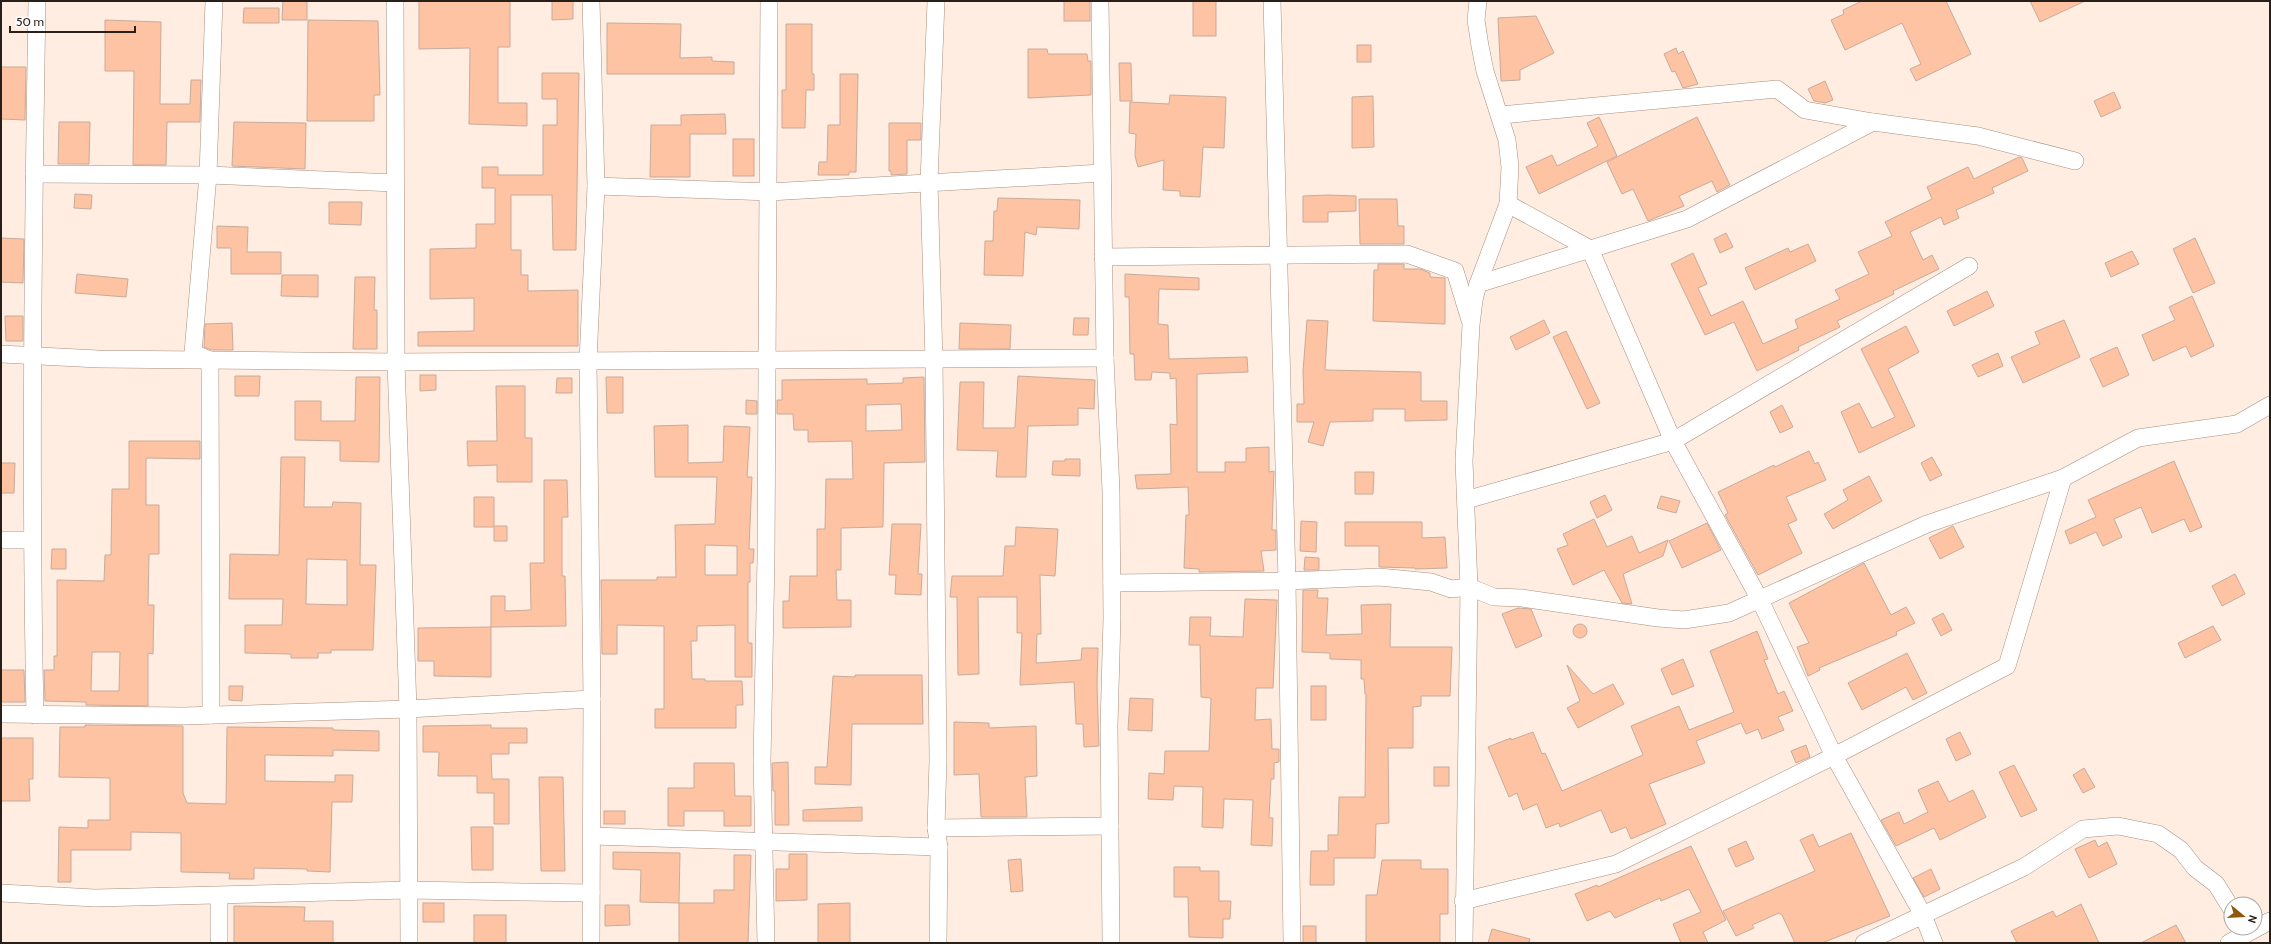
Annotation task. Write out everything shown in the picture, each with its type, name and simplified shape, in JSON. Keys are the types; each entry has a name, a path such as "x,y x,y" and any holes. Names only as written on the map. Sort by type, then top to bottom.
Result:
{"street":[{"path":"35,715 32,540 32,356 37,1"},
{"path":"210,360 193,353 208,175 214,1"},
{"path":"395,1 396,362 408,709 409,943"},
{"path":"591,1 596,186 588,361 592,699 591,943"},
{"path":"766,943 762,841 769,192 769,1"},
{"path":"936,1 929,182 934,360 938,760 936,828 940,847 938,943"},
{"path":"1100,1 1105,358 1111,491 1112,583 1109,726 1111,943"},
{"path":"1272,1 1287,581 1292,943"},
{"path":"1464,943 1463,901 1469,587 1464,461 1471,325 1474,300 1478,284 1508,204 1510,182 1509,153 1501,115 1485,71 1481,52 1476,20 1478,1"},
{"path":"1501,115 1777,89 1805,110 1873,122 1978,136 2075,161"},
{"path":"1478,284 1687,219 1873,122"},
{"path":"596,186 769,192 1102,173"},
{"path":"34,174 208,175 395,183"},
{"path":"1508,204 1590,249 1673,441 1760,600 1834,756 1923,915 1934,943"},
{"path":"1103,257 1374,253 1407,254 1455,271 1471,325"},
{"path":"1466,500 1673,441 1969,266"},
{"path":"1,354 98,359 396,362 1105,358"},
{"path":"210,360 211,715"},
{"path":"1112,583 1287,581 1379,577 1430,582 1452,589 1469,587 1494,597 1522,598 1658,618 1684,620 1729,613 1926,524 2063,478 2138,438 2237,424 2270,405"},
{"path":"1463,901 1616,864 1834,756 2007,666 2063,478"},
{"path":"1,540 32,540"},
{"path":"1,714 211,715 408,709 592,699"},
{"path":"936,828 1110,826"},
{"path":"1864,943 2024,866 2083,829 2118,826 2158,834 2181,850 2195,868 2216,884 2224,896"},
{"path":"592,836 940,847"},
{"path":"1,893 95,898 409,890 592,893"},
{"path":"219,896 219,943"},
{"path":"2237,938 2270,921"}],"building":[{"path":"283,1 307,1 307,20 282,20"},
{"path":"419,1 510,1 510,47 498,47 498,103 527,103 527,126 469,124 470,48 419,49"},
{"path":"552,1 573,1 573,19 552,20"},
{"path":"1064,1 1090,1 1090,21 1064,21"},
{"path":"1193,1 1216,1 1216,36 1193,36"},
{"path":"1862,1 1946,1 1971,54 1916,81 1910,69 1921,64 1902,23 1845,50 1831,20 1844,14 1843,10"},
{"path":"2030,1 2085,1 2040,22"},
{"path":"244,8 279,8 279,23 243,23"},
{"path":"1536,16 1554,53 1520,70 1520,80 1501,81 1498,18"},
{"path":"105,20 161,22 160,104 190,104 191,80 201,80 200,122 167,122 166,165 133,165 134,71 105,71"},
{"path":"308,20 378,21 380,95 374,95 374,121 307,121"},
{"path":"607,23 681,24 680,58 712,57 712,61 734,62 734,74 607,74"},
{"path":"786,24 812,24 812,74 814,74 814,90 806,90 805,128 782,128 782,90 786,90"},
{"path":"1357,45 1371,45 1371,62 1357,62"},
{"path":"1676,48 1678,54 1683,51 1698,84 1683,88 1675,71 1672,72 1664,54"},
{"path":"1028,49 1047,49 1048,54 1087,54 1088,61 1091,61 1091,95 1028,98"},
{"path":"1119,63 1131,63 1132,101 1120,101"},
{"path":"1,67 26,67 25,120 1,119"},
{"path":"542,73 579,73 576,250 553,250 552,195 511,195 511,250 521,250 521,275 528,275 528,291 578,290 578,346 418,346 418,332 474,331 474,298 430,299 430,249 476,248 476,224 495,224 495,188 482,188 482,167 498,167 498,175 543,175 543,125 557,125 557,99 542,99"},
{"path":"840,74 858,74 856,172 849,172 849,175 818,175 819,162 827,162 828,125 840,125"},
{"path":"1825,81 1833,100 1825,103 1814,101 1808,89"},
{"path":"2114,92 2121,108 2101,117 2094,101"},
{"path":"1170,95 1226,97 1224,148 1203,147 1200,197 1180,196 1180,191 1163,190 1164,160 1138,167 1135,156 1136,134 1129,133 1130,102 1169,104"},
{"path":"1373,96 1374,147 1352,148 1352,97"},
{"path":"725,114 726,134 690,134 690,177 650,177 651,125 681,125 681,115"},
{"path":"1599,117 1617,156 1539,194 1526,167 1552,155 1557,166 1598,146 1587,123"},
{"path":"1697,117 1730,185 1717,192 1712,181 1679,196 1684,206 1648,221 1633,189 1622,194 1607,162"},
{"path":"59,122 90,122 89,164 58,164"},
{"path":"234,122 306,123 305,169 232,166"},
{"path":"889,123 921,123 921,140 907,140 907,174 891,175 891,171 889,171"},
{"path":"733,139 754,139 754,176 733,176"},
{"path":"2019,157 2022,158 2028,171 1992,188 1994,193 1956,210 1959,218 1944,225 1941,217 1910,232 1923,260 1932,255 1939,269 1893,291 1894,294 1837,321 1840,327 1798,347 1799,350 1757,371 1734,322 1705,335 1671,264 1693,253 1707,284 1698,288 1711,316 1743,301 1763,344 1798,328 1795,320 1840,299 1835,290 1869,274 1858,252 1892,236 1885,222 1932,199 1927,187 1968,167 1974,179"},
{"path":"75,194 92,195 91,209 74,208"},
{"path":"1303,196 1356,196 1356,211 1328,212 1328,222 1303,222"},
{"path":"998,198 1080,200 1079,229 1037,227 1036,235 1025,232 1023,276 984,275 985,241 993,241 994,211 997,211"},
{"path":"1359,199 1397,199 1398,226 1404,226 1404,244 1360,244"},
{"path":"329,202 362,202 361,225 329,224"},
{"path":"217,226 248,227 247,252 281,252 281,274 231,274 231,248 217,248"},
{"path":"1726,233 1733,247 1720,253 1714,239"},
{"path":"1,238 24,239 23,283 1,282"},
{"path":"2195,238 2215,283 2193,293 2173,249"},
{"path":"1808,244 1816,261 1755,290 1745,268 1788,248 1790,252"},
{"path":"2132,251 2139,264 2111,277 2105,263"},
{"path":"1378,264 1404,264 1404,269 1420,269 1430,273 1430,277 1445,278 1445,324 1373,321 1374,270 1378,270"},
{"path":"77,274 128,279 126,297 75,293"},
{"path":"1125,274 1199,278 1199,290 1159,289 1158,324 1168,325 1169,359 1247,357 1248,372 1197,374 1197,472 1225,472 1225,462 1246,462 1246,448 1269,447 1269,472 1274,471 1272,530 1276,530 1276,550 1261,551 1264,571 1199,572 1199,569 1184,568 1186,515 1189,515 1188,487 1137,489 1135,475 1171,474 1170,424 1177,425 1176,378 1170,379 1170,373 1152,372 1151,380 1135,380 1134,354 1130,354 1129,297 1125,297"},
{"path":"282,275 318,275 318,297 281,296"},
{"path":"355,277 375,277 374,310 377,310 377,349 353,349"},
{"path":"1987,291 1994,306 1954,326 1947,311"},
{"path":"2192,296 2214,346 2191,357 2186,346 2153,361 2142,335 2175,320 2169,307"},
{"path":"5,316 23,316 23,341 6,341"},
{"path":"1074,318 1089,318 1088,335 1073,335"},
{"path":"1307,320 1328,321 1325,370 1421,372 1421,401 1447,401 1447,420 1405,421 1405,409 1373,409 1373,421 1330,422 1323,446 1308,442 1314,422 1297,422 1297,404 1304,404 1303,371"},
{"path":"1544,320 1550,333 1516,350 1510,337"},
{"path":"2064,320 2080,357 2023,383 2011,357 2040,344 2035,332"},
{"path":"232,323 233,350 212,350 204,347 205,324"},
{"path":"960,323 1011,325 1010,349 959,349"},
{"path":"1906,326 1919,352 1888,369 1915,426 1859,453 1841,412 1859,403 1872,428 1895,417 1861,349"},
{"path":"1566,331 1600,403 1587,409 1553,337"},
{"path":"2117,347 2129,375 2103,387 2090,359"},
{"path":"1998,353 2003,366 1978,377 1972,365"},
{"path":"420,375 436,375 436,390 420,391"},
{"path":"235,376 260,376 259,396 235,396"},
{"path":"1018,376 1095,380 1094,409 1078,408 1078,425 1028,426 1026,477 996,477 998,451 957,450 960,382 984,382 983,428 1013,428 1015,427"},
{"path":"356,377 380,377 379,462 340,461 340,441 295,440 295,401 321,401 321,421 355,421"},
{"path":"606,377 623,377 623,413 607,413"},
{"path":"924,377 925,462 884,463 883,527 841,528 841,570 836,570 837,600 851,600 851,627 783,628 783,601 789,601 790,576 817,576 817,529 825,529 826,479 853,479 852,441 808,442 808,430 794,430 793,414 777,414 777,400 782,400 782,380 867,379 867,384 903,383 903,378","holes":["901,404 902,430 866,431 866,405"]},
{"path":"557,378 572,378 572,393 556,393"},
{"path":"496,386 525,386 525,438 532,438 532,482 497,482 497,465 468,466 467,441 497,441"},
{"path":"746,400 757,401 757,414 746,414"},
{"path":"1782,405 1793,427 1780,433 1770,412"},
{"path":"688,425 688,463 723,462 724,426 750,427 747,477 752,477 749,549 754,549 753,563 750,563 750,582 748,582 748,643 752,643 752,677 735,677 735,625 697,626 697,641 691,641 692,679 705,679 705,681 742,681 743,705 736,705 736,728 655,728 655,709 664,709 664,626 617,625 617,654 602,654 601,580 657,580 657,577 676,577 675,525 715,524 717,477 655,477 654,426","holes":["705,545 737,546 737,575 705,575"]},
{"path":"129,441 200,441 200,459 146,458 146,505 159,505 159,554 149,554 148,605 154,605 153,654 148,653 148,706 86,705 86,702 45,701 44,670 54,670 54,656 57,656 57,580 104,581 105,555 111,555 112,489 129,489","holes":["92,652 120,652 119,691 91,691"]},
{"path":"1809,451 1815,464 1818,462 1826,480 1786,497 1797,520 1788,524 1802,553 1758,575 1725,515 1728,513 1718,492 1774,465 1775,467"},
{"path":"281,457 305,457 304,507 332,507 333,502 361,503 360,565 376,565 373,650 331,650 331,653 318,653 318,658 291,658 291,654 245,653 245,625 282,625 283,599 229,599 230,554 279,555","holes":["307,559 347,560 347,605 306,604"]},
{"path":"1932,457 1942,475 1930,481 1921,463"},
{"path":"1065,459 1080,459 1080,476 1052,475 1053,461 1065,461"},
{"path":"2174,461 2202,527 2190,532 2184,519 2152,533 2141,507 2114,519 2122,537 2103,546 2096,532 2070,544 2065,531 2096,517 2088,500"},
{"path":"1,463 15,463 14,493 1,493"},
{"path":"1355,472 1374,472 1373,494 1355,494"},
{"path":"1869,476 1882,501 1833,529 1824,514 1848,500 1843,490"},
{"path":"544,480 567,480 568,517 562,517 562,576 565,576 566,626 491,627 491,596 505,596 505,611 531,610 530,563 544,563"},
{"path":"1605,495 1612,510 1597,518 1590,502"},
{"path":"1661,496 1680,501 1676,513 1657,508"},
{"path":"474,497 494,497 494,526 507,526 507,541 494,541 494,527 474,527"},
{"path":"1594,519 1607,547 1632,536 1639,553 1668,540 1663,556 1623,574 1632,604 1622,603 1604,570 1573,585 1557,549 1568,545 1563,534"},
{"path":"1301,521 1317,522 1316,552 1300,551"},
{"path":"1345,522 1422,522 1422,538 1445,537 1447,568 1415,569 1379,567 1379,546 1345,546"},
{"path":"1707,523 1721,550 1682,568 1669,541"},
{"path":"892,524 921,524 918,574 922,574 921,595 895,594 896,575 889,575"},
{"path":"1953,526 1964,547 1940,559 1929,538"},
{"path":"1016,527 1058,529 1055,576 1040,575 1041,634 1037,634 1036,663 1081,660 1082,648 1098,648 1097,685 1099,746 1084,747 1083,724 1076,724 1074,682 1020,685 1022,633 1017,633 1017,597 978,597 979,674 958,675 957,597 950,597 952,576 1003,576 1005,546 1015,546"},
{"path":"52,549 66,549 66,569 51,569"},
{"path":"1305,557 1319,558 1319,570 1304,570"},
{"path":"1864,563 1891,615 1906,607 1915,623 1896,632 1897,635 1819,668 1820,670 1808,676 1797,647 1809,643 1789,603"},
{"path":"2235,574 2245,594 2222,606 2212,586"},
{"path":"1303,590 1318,590 1317,598 1328,598 1326,635 1362,634 1361,605 1391,604 1390,647 1452,647 1450,696 1421,696 1421,706 1413,707 1413,748 1388,748 1389,823 1376,824 1375,858 1334,858 1334,885 1310,885 1311,851 1328,851 1328,835 1338,835 1339,797 1365,797 1366,694 1364,679 1361,679 1361,660 1330,659 1330,653 1302,652"},
{"path":"1245,599 1277,600 1273,688 1256,688 1255,720 1271,719 1272,749 1279,749 1279,762 1274,763 1274,779 1271,779 1269,818 1273,818 1272,846 1251,845 1253,800 1224,799 1223,828 1202,827 1203,787 1174,786 1173,800 1148,799 1149,773 1164,774 1165,751 1209,751 1211,698 1201,697 1200,645 1189,645 1190,617 1211,617 1210,636 1243,637"},
{"path":"1518,608 1531,609 1542,636 1516,648 1502,614"},
{"path":"1943,613 1952,630 1941,636 1932,619"},
{"path":"1580,624 1585,626 1587,631 1585,636 1580,638 1575,636 1573,631 1575,626"},
{"path":"2213,626 2221,640 2185,658 2178,643"},
{"path":"491,627 491,677 434,676 434,661 418,661 418,628"},
{"path":"1757,631 1768,659 1764,660 1778,694 1784,691 1793,711 1778,717 1784,730 1762,739 1758,729 1746,734 1741,723 1696,741 1705,763 1649,784 1666,824 1631,839 1626,827 1611,833 1601,810 1560,827 1559,823 1546,828 1537,804 1523,810 1517,793 1509,797 1488,747 1511,738 1511,740 1533,732 1542,754 1545,753 1562,791 1643,755 1631,726 1679,706 1689,730 1734,712 1710,651"},
{"path":"1907,653 1927,693 1913,700 1906,687 1862,710 1848,683"},
{"path":"1683,659 1694,686 1672,695 1661,669"},
{"path":"1567,665 1593,694 1613,684 1624,704 1578,728 1567,708 1580,701"},
{"path":"1,670 24,670 25,702 1,702"},
{"path":"855,675 922,675 923,724 852,724 851,785 815,784 815,767 827,767 833,676 855,677"},
{"path":"229,686 243,686 242,701 229,700"},
{"path":"1311,686 1326,686 1326,720 1311,720"},
{"path":"1130,698 1153,699 1152,731 1128,730"},
{"path":"954,722 989,723 989,728 1036,726 1037,776 1025,777 1027,817 981,817 979,774 954,775"},
{"path":"85,725 183,726 183,793 187,803 226,804 227,727 333,728 333,730 379,731 379,751 333,750 333,756 265,755 265,781 335,782 335,775 353,775 352,802 332,802 330,872 307,871 307,869 254,868 254,879 229,879 230,873 181,872 181,833 131,832 131,850 71,850 71,882 58,882 59,827 88,828 88,820 110,820 110,778 59,777 60,727 85,727"},
{"path":"491,725 491,728 527,728 527,743 509,743 509,754 491,754 492,779 509,779 509,824 494,824 494,793 477,793 477,776 438,776 439,752 423,752 423,726"},
{"path":"1960,732 1971,754 1956,761 1946,739"},
{"path":"1,738 33,738 33,779 29,779 30,801 1,801"},
{"path":"1806,745 1810,757 1796,763 1791,751"},
{"path":"788,762 789,825 775,825 775,791 773,791 772,763"},
{"path":"694,763 734,763 735,796 751,796 751,826 724,826 724,811 684,811 684,826 668,826 668,788 694,788"},
{"path":"2014,765 2037,810 2021,817 1999,772"},
{"path":"1434,767 1449,767 1449,786 1434,786"},
{"path":"2084,768 2095,787 2083,793 2073,775"},
{"path":"539,777 563,777 565,871 541,871"},
{"path":"1938,781 1949,802 1973,790 1986,817 1940,840 1934,828 1896,846 1881,820 1899,812 1904,824 1928,812 1918,790"},
{"path":"862,807 862,821 803,821 803,810"},
{"path":"604,811 625,811 625,824 604,824"},
{"path":"471,827 493,827 493,870 472,870"},
{"path":"1851,833 1890,916 1822,943 1795,943 1782,915 1779,913 1752,925 1754,928 1736,936 1723,911 1815,871 1800,840 1813,834 1819,847"},
{"path":"2095,840 2098,847 2107,842 2117,864 2089,878 2075,849"},
{"path":"1746,841 1754,859 1736,867 1728,849"},
{"path":"1691,846 1726,920 1703,932 1708,943 1681,943 1673,924 1701,912 1689,889 1661,901 1660,898 1615,918 1610,911 1587,921 1575,894 1597,885 1598,887"},
{"path":"613,852 680,853 679,903 640,902 641,870 613,869"},
{"path":"789,854 807,854 807,900 776,901 776,869 789,869"},
{"path":"734,855 751,855 748,943 679,943 679,903 714,903 714,890 734,890"},
{"path":"1021,859 1023,891 1011,892 1008,860"},
{"path":"1382,860 1421,860 1421,869 1448,869 1448,914 1440,914 1440,943 1366,943 1366,895 1377,895"},
{"path":"1174,867 1200,867 1200,871 1219,871 1219,901 1231,901 1230,919 1223,919 1223,938 1189,937 1188,897 1174,897"},
{"path":"1931,869 1940,889 1924,897 1913,878"},
{"path":"423,903 444,903 444,922 423,922"},
{"path":"850,903 850,943 818,943 818,904"},
{"path":"2081,904 2099,943 2017,943 2011,931 2053,911 2056,917"},
{"path":"605,905 629,905 630,925 605,926"},
{"path":"234,906 305,907 304,921 333,921 333,943 234,943"},
{"path":"474,915 506,915 506,943 474,943"},
{"path":"2176,925 2186,943 2141,943"},
{"path":"1303,926 1316,926 1316,943 1303,943"},
{"path":"1492,929 1530,939 1529,943 1488,943"}]}
